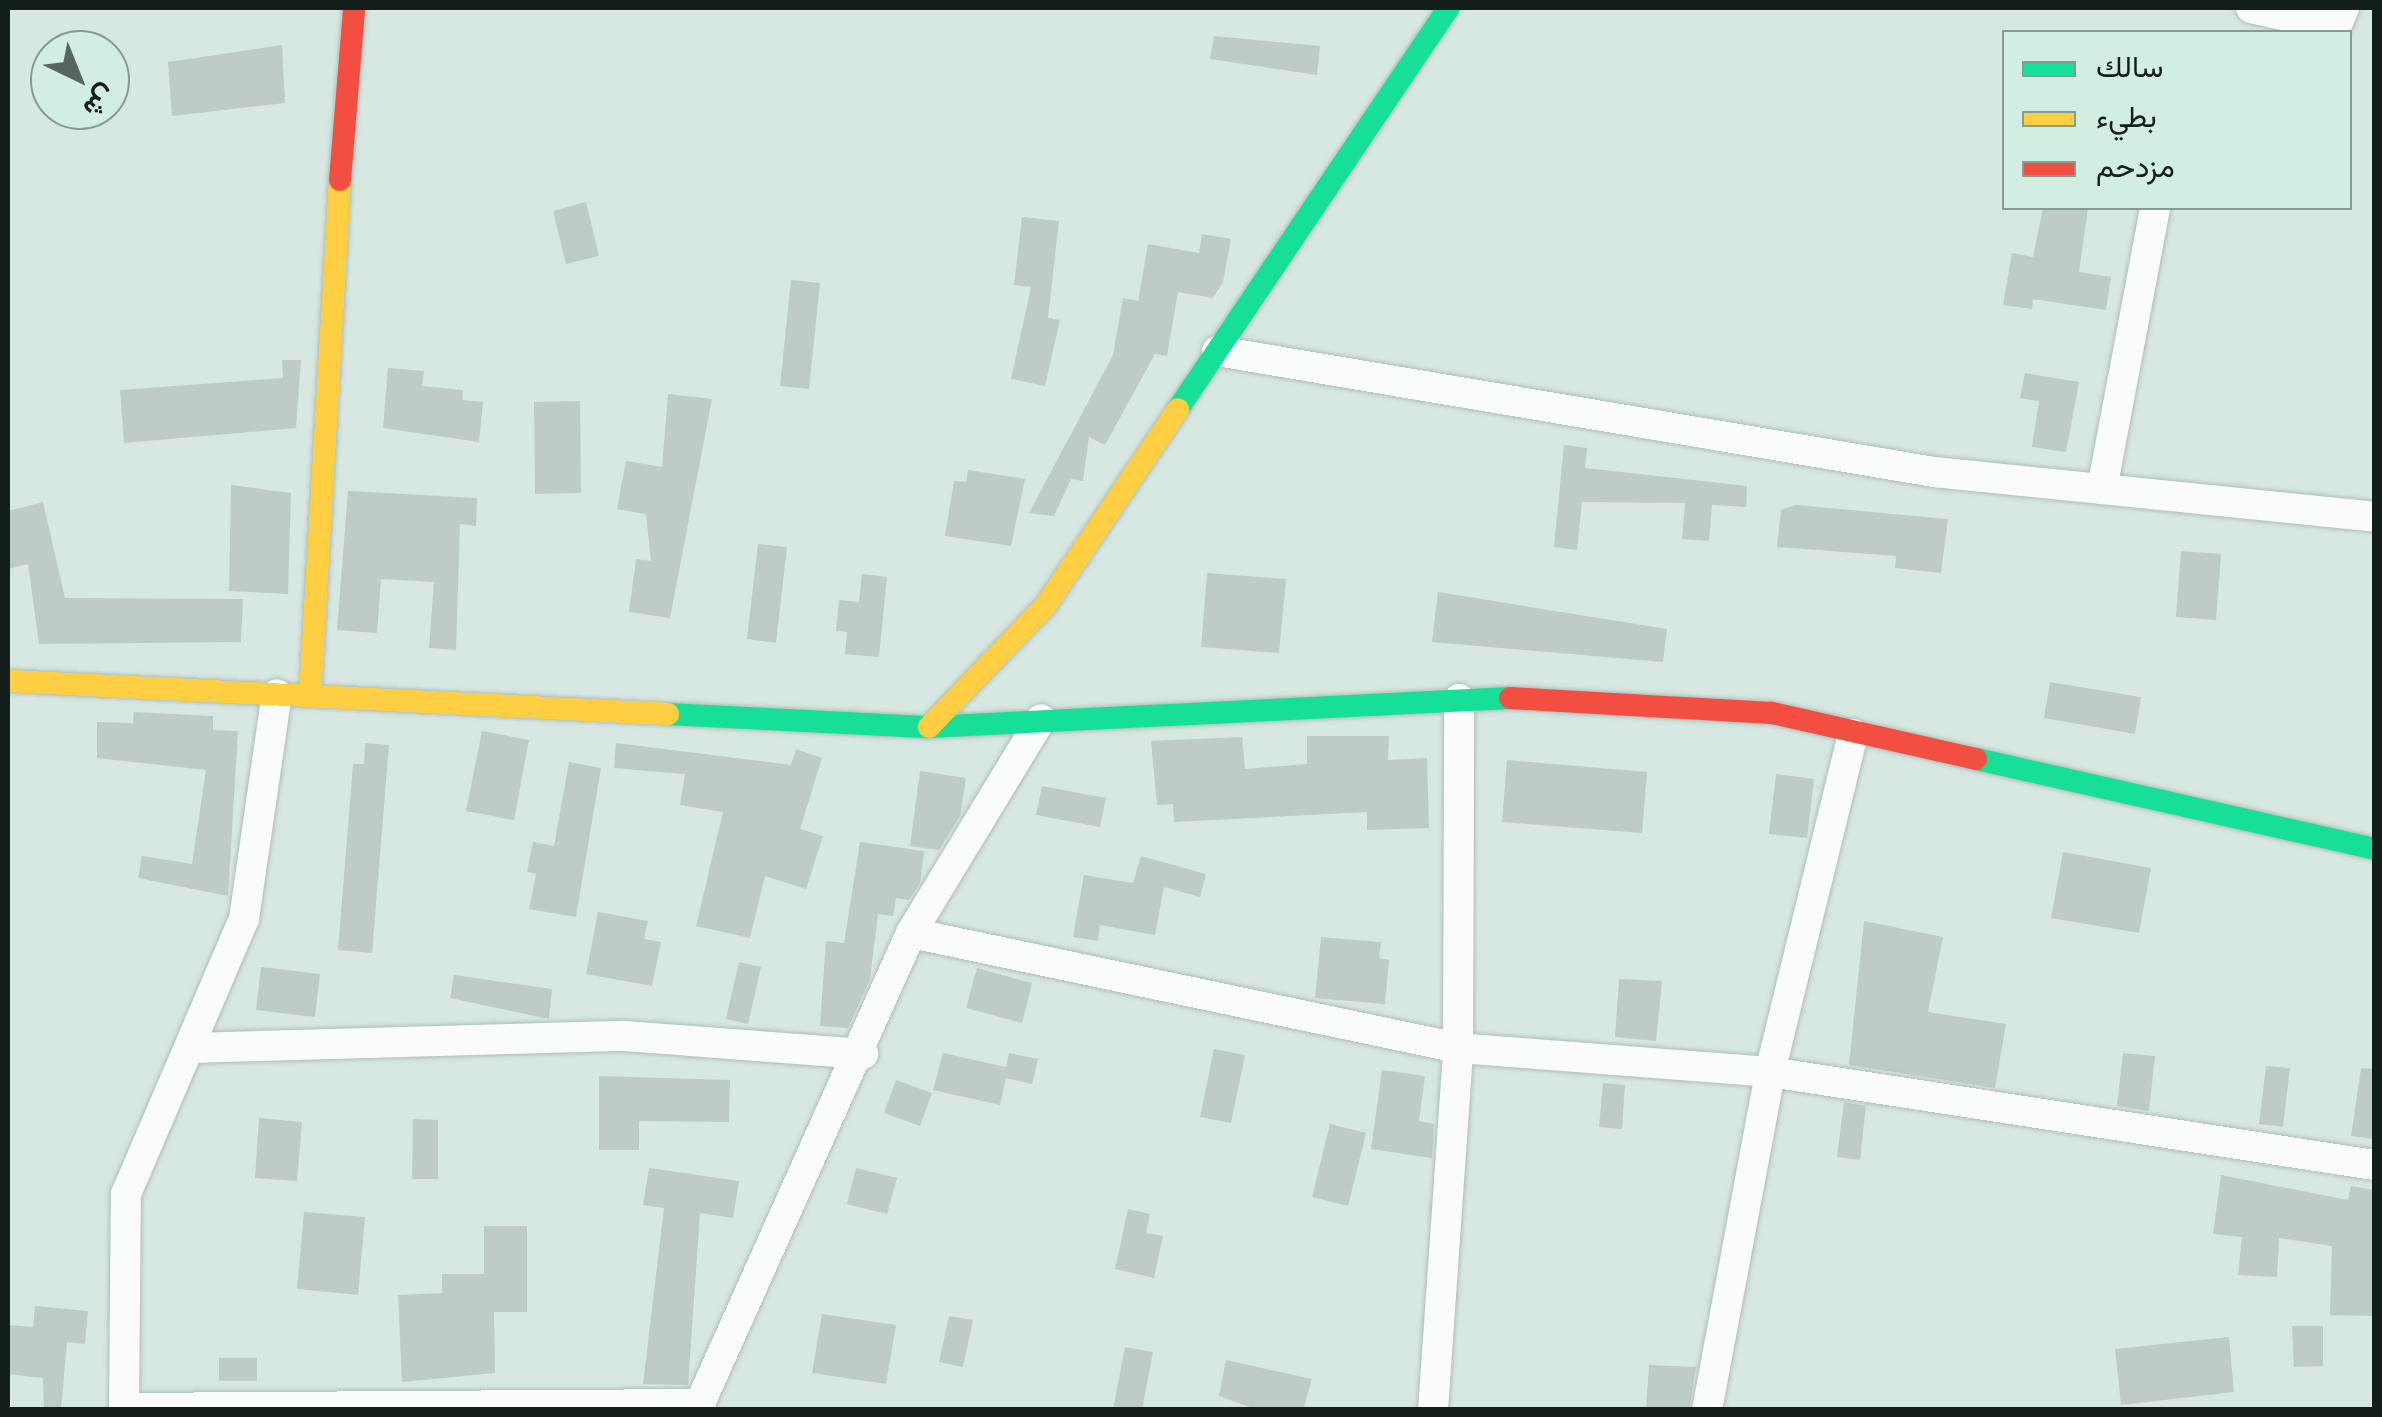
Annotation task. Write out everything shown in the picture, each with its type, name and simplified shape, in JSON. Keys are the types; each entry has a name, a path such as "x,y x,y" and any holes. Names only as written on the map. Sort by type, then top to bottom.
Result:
{"main road":[{"path":"310,696 317,473 354,8"},
{"path":"929,727 1046,605 1448,8"},
{"path":"8,681 929,727 1576,695 1772,713 2374,849"}],"street":[{"path":"2251,8 2336,27 2344,8"},
{"path":"2102,489 2155,210"},
{"path":"1217,351 1934,472 2374,516"},
{"path":"277,694 244,919 126,1194 124,1409 699,1407 863,1054 912,934 1041,719"},
{"path":"1433,1410 1458,1048 1458,699"},
{"path":"1707,1410 1770,1072 1852,734"},
{"path":"912,934 1458,1048 1770,1072 2374,1165"},
{"path":"188,1048 605,1036 863,1054"}],"building":[{"path":"1214,36 1320,46 1317,75 1210,59"},
{"path":"282,45 285,103 172,116 168,62"},
{"path":"586,202 599,256 566,264 553,211"},
{"path":"2043,210 2088,210 2079,272 2111,277 2106,310 2033,299 2032,309 2003,305 2012,253 2033,257"},
{"path":"1022,217 1059,221 1048,318 1060,320 1045,386 1011,379 1031,287 1014,285"},
{"path":"1202,234 1231,239 1223,282 1213,298 1178,292 1167,356 1155,354 1105,445 1089,437 1083,481 1071,479 1054,516 1029,513 1113,355 1123,298 1138,301 1148,244 1199,253"},
{"path":"791,280 820,283 809,389 780,386"},
{"path":"282,360 301,360 296,428 124,443 120,390 283,378"},
{"path":"388,368 424,371 422,386 463,390 462,400 483,402 479,442 383,428"},
{"path":"2025,373 2079,382 2066,452 2032,447 2039,401 2020,398"},
{"path":"668,394 712,399 670,618 629,612 636,559 651,561 646,514 617,509 626,461 662,467"},
{"path":"580,401 581,493 535,494 534,402"},
{"path":"1564,445 1587,448 1585,468 1747,486 1746,507 1712,505 1709,541 1682,539 1685,503 1582,502 1577,550 1554,547"},
{"path":"968,470 1025,479 1011,546 945,536 954,481 966,482"},
{"path":"231,485 291,493 288,594 229,591"},
{"path":"348,491 477,498 476,526 460,524 456,650 429,648 434,582 381,579 377,633 337,630"},
{"path":"43,502 65,598 243,599 241,642 39,644 28,564 8,569 8,511"},
{"path":"1796,505 1948,519 1941,573 1895,568 1896,556 1777,547 1781,510"},
{"path":"758,544 787,547 776,643 747,639"},
{"path":"2181,551 2221,554 2216,620 2176,617"},
{"path":"1207,573 1286,579 1279,653 1201,647"},
{"path":"862,574 887,577 879,657 845,654 847,632 836,631 839,600 859,602"},
{"path":"1438,592 1667,629 1663,662 1432,642"},
{"path":"2050,682 2141,697 2135,734 2044,718"},
{"path":"134,712 213,716 213,730 238,731 228,896 138,878 142,856 192,864 206,770 97,758 97,722 133,723"},
{"path":"482,731 529,740 514,820 466,811"},
{"path":"1307,736 1389,736 1388,760 1427,758 1429,828 1367,830 1367,812 1174,822 1173,804 1157,805 1151,741 1242,737 1245,769 1307,764"},
{"path":"365,743 389,745 372,953 338,950 353,764 364,764"},
{"path":"616,743 791,765 796,749 822,758 800,829 823,836 806,889 765,876 750,938 696,926 723,812 680,805 685,774 614,768"},
{"path":"1507,760 1647,772 1642,833 1502,822"},
{"path":"569,762 601,768 576,917 529,909 536,874 527,872 533,842 554,846"},
{"path":"920,771 966,778 960,816 939,850 910,846"},
{"path":"1776,774 1814,779 1807,838 1769,834"},
{"path":"1042,786 1106,798 1100,827 1036,815"},
{"path":"860,842 924,851 920,883 909,900 896,898 893,916 878,914 870,979 848,1028 820,1026 826,941 844,943"},
{"path":"2063,852 2151,868 2139,933 2051,918"},
{"path":"1141,856 1206,874 1200,897 1164,887 1155,935 1100,925 1098,941 1073,937 1084,875 1133,883"},
{"path":"598,912 648,921 644,939 661,942 652,986 586,974"},
{"path":"1864,921 1943,937 1928,1012 2006,1024 1995,1088 1849,1065"},
{"path":"1321,937 1381,942 1379,958 1389,960 1385,1004 1315,998"},
{"path":"739,962 761,967 748,1024 726,1019"},
{"path":"261,967 320,974 315,1017 256,1010"},
{"path":"977,968 1032,983 1022,1023 966,1008"},
{"path":"454,975 552,989 549,1019 450,998"},
{"path":"1619,979 1662,981 1656,1041 1615,1037"},
{"path":"1214,1049 1245,1055 1231,1123 1200,1117"},
{"path":"943,1053 1006,1067 1009,1053 1038,1059 1032,1084 1006,1078 1000,1105 933,1090"},
{"path":"2123,1053 2155,1056 2149,1111 2117,1106"},
{"path":"2266,1066 2290,1068 2283,1127 2259,1124"},
{"path":"2361,1068 2374,1069 2374,1139 2351,1136"},
{"path":"1382,1070 1425,1076 1419,1121 1434,1124 1432,1158 1371,1149"},
{"path":"599,1076 730,1080 729,1122 639,1121 639,1150 599,1150"},
{"path":"896,1080 932,1093 920,1126 884,1113"},
{"path":"1603,1083 1625,1085 1622,1129 1599,1127"},
{"path":"1844,1102 1866,1106 1860,1160 1837,1157"},
{"path":"259,1118 302,1122 297,1181 255,1178"},
{"path":"413,1119 438,1120 438,1179 412,1179"},
{"path":"1330,1124 1366,1133 1348,1206 1312,1197"},
{"path":"649,1168 739,1181 733,1218 700,1213 688,1385 643,1384 664,1208 643,1205"},
{"path":"856,1168 897,1178 887,1214 847,1204"},
{"path":"2221,1175 2348,1200 2351,1186 2374,1190 2372,1316 2330,1315 2332,1246 2279,1238 2277,1277 2238,1275 2242,1237 2213,1234"},
{"path":"1128,1209 1150,1214 1146,1233 1163,1236 1154,1278 1115,1269"},
{"path":"304,1212 365,1217 358,1295 297,1289"},
{"path":"484,1226 527,1226 527,1312 494,1312 495,1373 402,1382 398,1295 442,1293 442,1274 484,1274"},
{"path":"35,1306 88,1311 85,1344 67,1342 61,1410 44,1410 43,1378 8,1374 8,1325 33,1327"},
{"path":"822,1314 896,1325 886,1384 812,1373"},
{"path":"949,1316 973,1320 963,1367 939,1362"},
{"path":"2292,1326 2323,1326 2323,1366 2294,1367"},
{"path":"2229,1337 2234,1392 2121,1405 2115,1349"},
{"path":"1125,1347 1153,1352 1142,1410 1113,1410"},
{"path":"219,1358 257,1358 257,1381 219,1381"},
{"path":"1226,1360 1312,1379 1303,1410 1258,1410 1219,1396"},
{"path":"1649,1365 1696,1367 1689,1410 1646,1410"}],"traffic: fast":[{"path":"1178,409 1448,8"},
{"path":"668,714 929,727 1510,698"},
{"path":"1976,759 2374,849"}],"traffic: slow":[{"path":"310,696 340,180"},
{"path":"929,727 1046,605 1178,409"},
{"path":"8,681 668,714"}],"traffic: jam":[{"path":"340,180 354,8"},
{"path":"1510,698 1772,713 1976,759"}]}
